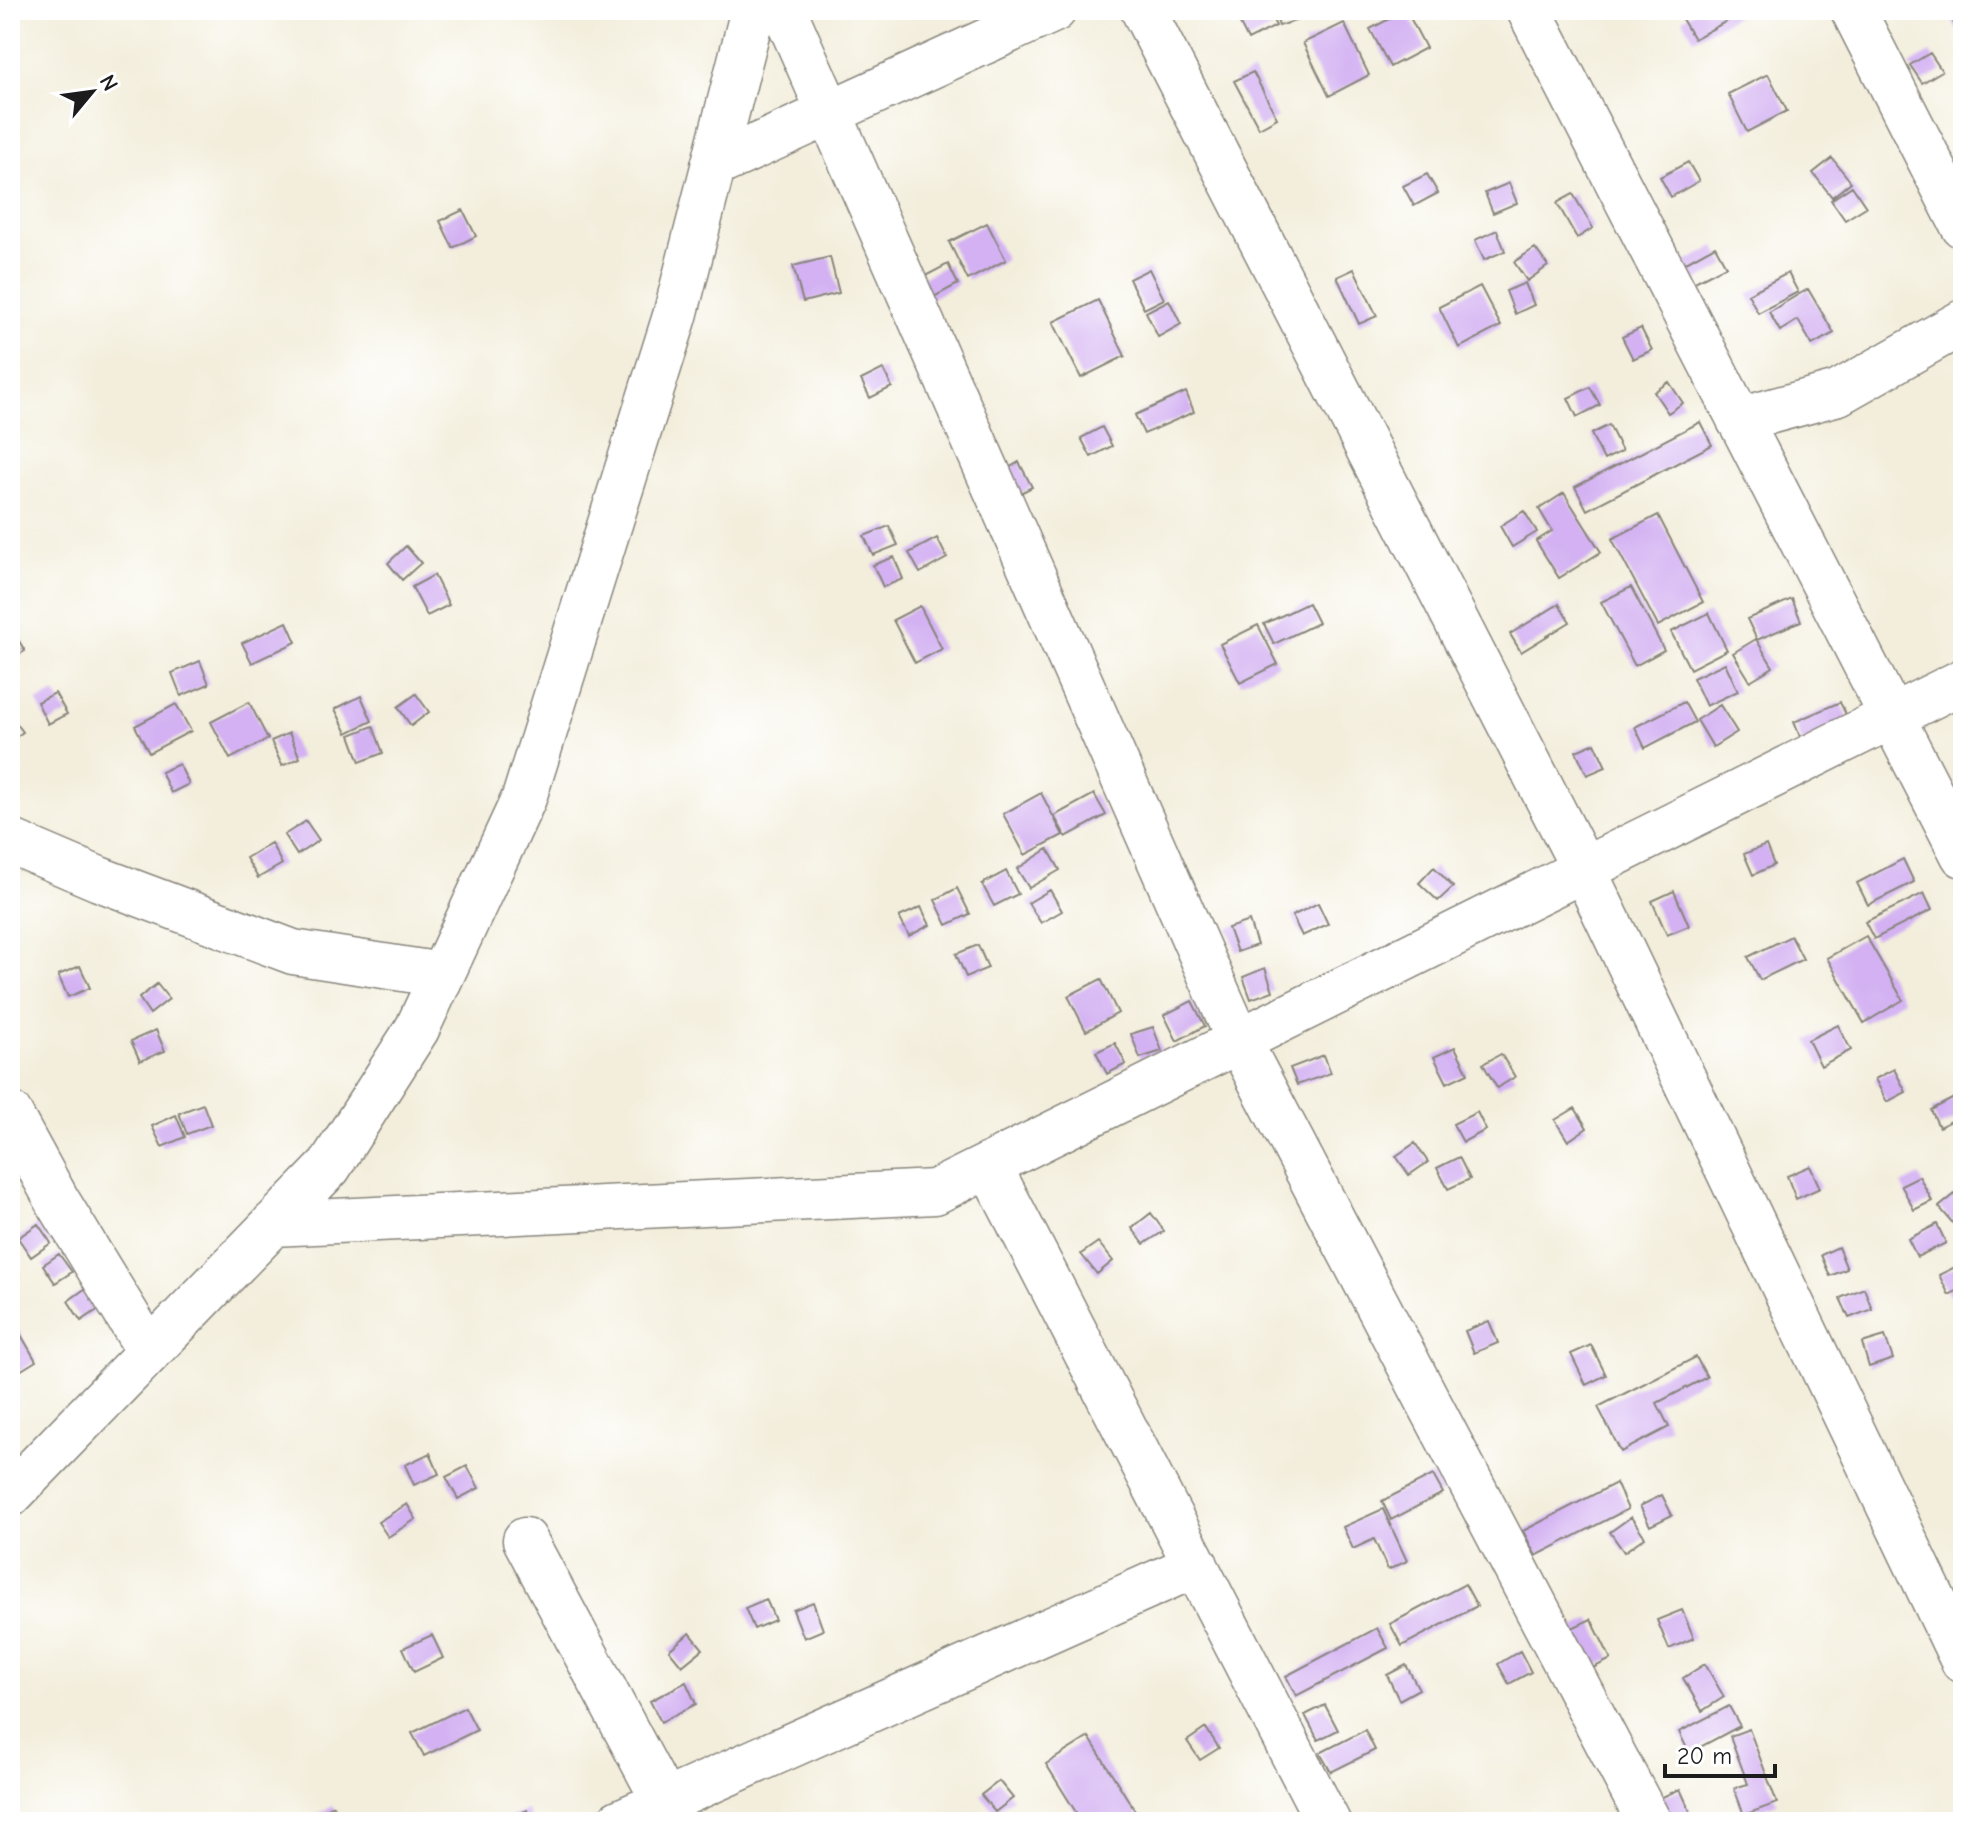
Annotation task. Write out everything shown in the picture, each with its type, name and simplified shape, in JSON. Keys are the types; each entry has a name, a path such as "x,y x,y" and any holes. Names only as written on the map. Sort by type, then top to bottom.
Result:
{"street":[{"path":"10,1495 329,1167 417,1029 524,798 675,316 753,10"},
{"path":"784,10 1239,1041 1649,1822"},
{"path":"713,166 1054,10"},
{"path":"1143,10 1584,870 1963,1661"},
{"path":"1529,10 1963,855"},
{"path":"1853,10 1963,226"},
{"path":"1739,420 1838,393 1963,322"},
{"path":"273,1224 935,1192 1963,681"},
{"path":"10,841 99,879 293,952 442,975"},
{"path":"10,1114 57,1200 149,1351"},
{"path":"989,1165 1328,1822"},
{"path":"525,1540 670,1812"},
{"path":"619,1822 670,1812 1196,1565"}],"building":[{"path":"1268,10 1276,26 1248,40 1239,22"},
{"path":"1274,10 1312,10 1314,15 1279,26"},
{"path":"1406,10 1426,48 1390,67 1370,29"},
{"path":"1697,10 1735,10 1738,15 1694,39 1682,19"},
{"path":"1949,10 1963,10 1963,27 1956,29"},
{"path":"1344,23 1369,75 1329,96 1303,43"},
{"path":"1930,53 1942,71 1922,83 1910,65"},
{"path":"1253,72 1277,118 1259,128 1234,81"},
{"path":"1768,74 1787,111 1747,132 1728,94"},
{"path":"1832,158 1851,182 1832,197 1813,173"},
{"path":"1688,162 1699,181 1671,197 1660,177"},
{"path":"1427,174 1438,193 1414,206 1403,186"},
{"path":"1509,183 1517,203 1493,213 1485,193"},
{"path":"1852,186 1866,207 1845,220 1831,200"},
{"path":"1573,194 1593,228 1577,238 1557,203"},
{"path":"463,210 476,236 453,248 440,221"},
{"path":"987,223 1006,260 968,280 949,242"},
{"path":"1497,230 1505,251 1484,260 1475,240"},
{"path":"1715,246 1726,266 1687,286 1677,267"},
{"path":"1535,248 1548,266 1527,281 1514,262"},
{"path":"830,257 839,293 803,302 793,266"},
{"path":"948,264 958,284 919,305 908,285"},
{"path":"1149,269 1164,299 1144,309 1129,279"},
{"path":"1354,269 1377,316 1359,324 1337,277"},
{"path":"1788,273 1798,292 1758,313 1748,294"},
{"path":"1525,283 1534,305 1515,314 1506,291"},
{"path":"1480,286 1501,326 1459,348 1439,307"},
{"path":"1808,289 1834,333 1812,345 1798,320 1780,331 1769,312"},
{"path":"1098,300 1125,356 1081,378 1053,322"},
{"path":"1169,300 1181,324 1158,337 1146,312"},
{"path":"1641,328 1652,350 1633,359 1622,337"},
{"path":"883,369 892,387 870,398 861,380"},
{"path":"1669,382 1683,403 1668,413 1654,392"},
{"path":"1590,387 1600,405 1577,417 1568,398"},
{"path":"1186,392 1194,412 1144,434 1135,415"},
{"path":"1700,422 1712,445 1587,510 1575,487"},
{"path":"1609,425 1622,451 1604,460 1591,434"},
{"path":"1102,427 1112,446 1091,457 1081,438"},
{"path":"1019,462 1032,487 1015,496 1002,472"},
{"path":"1564,493 1601,552 1559,578 1536,541 1552,531 1539,509"},
{"path":"1524,511 1537,532 1512,547 1500,526"},
{"path":"1658,515 1703,602 1658,626 1612,539"},
{"path":"889,526 898,545 873,555 864,536"},
{"path":"937,538 947,558 920,573 909,553"},
{"path":"406,546 421,563 402,580 388,563"},
{"path":"894,557 903,579 883,587 873,565"},
{"path":"434,575 449,605 427,616 412,587"},
{"path":"1631,587 1664,650 1635,666 1601,602"},
{"path":"1792,599 1801,621 1757,640 1747,619"},
{"path":"1308,603 1318,623 1274,644 1264,624"},
{"path":"1559,604 1570,622 1521,652 1510,634"},
{"path":"920,606 942,649 915,663 893,620"},
{"path":"1709,613 1727,650 1690,669 1671,632"},
{"path":"287,622 296,642 252,663 242,643"},
{"path":"1258,625 1278,664 1240,683 1220,644"},
{"path":"10,626 25,651 10,660"},
{"path":"1756,639 1773,667 1750,681 1733,653"},
{"path":"200,661 209,684 181,696 172,673"},
{"path":"1725,663 1738,691 1706,706 1693,678"},
{"path":"55,693 67,714 48,724 37,702"},
{"path":"416,694 429,712 411,726 398,707"},
{"path":"361,696 372,721 347,733 335,709"},
{"path":"249,702 268,739 230,759 211,722"},
{"path":"1684,702 1695,722 1645,748 1635,727"},
{"path":"1840,702 1850,723 1803,744 1794,722"},
{"path":"176,704 191,731 149,753 135,726"},
{"path":"1720,705 1737,732 1713,747 1697,720"},
{"path":"10,714 23,732 10,741"},
{"path":"373,726 383,753 360,762 350,735"},
{"path":"289,733 300,758 282,766 271,741"},
{"path":"1595,743 1606,767 1587,775 1576,751"},
{"path":"179,764 189,784 171,793 161,772"},
{"path":"1041,793 1063,835 1025,855 1003,814"},
{"path":"1094,794 1106,815 1066,837 1054,816"},
{"path":"306,821 319,840 297,855 284,835"},
{"path":"271,843 282,864 258,878 246,858"},
{"path":"1766,845 1774,865 1753,875 1744,854"},
{"path":"1048,849 1060,870 1029,888 1017,869"},
{"path":"1903,859 1914,882 1868,905 1857,883"},
{"path":"1434,867 1453,887 1438,901 1419,883"},
{"path":"1006,871 1018,894 994,906 982,884"},
{"path":"957,888 970,914 947,925 935,900"},
{"path":"1050,890 1062,911 1041,923 1028,903"},
{"path":"1674,891 1689,926 1667,935 1652,901"},
{"path":"1924,893 1932,910 1874,939 1865,922"},
{"path":"1318,903 1328,924 1302,936 1292,916"},
{"path":"921,907 930,925 909,936 899,917"},
{"path":"1249,921 1257,945 1237,952 1228,928"},
{"path":"1791,936 1803,959 1760,980 1748,957"},
{"path":"1866,936 1903,1000 1864,1023 1827,958"},
{"path":"978,945 988,968 966,977 956,954"},
{"path":"80,966 90,988 68,997 58,975"},
{"path":"1265,968 1273,991 1251,999 1243,977"},
{"path":"1101,979 1118,1013 1086,1031 1068,996"},
{"path":"157,984 169,999 150,1014 139,998"},
{"path":"1192,1001 1205,1026 1177,1041 1164,1015"},
{"path":"1838,1025 1851,1050 1821,1066 1808,1040"},
{"path":"1153,1027 1162,1051 1140,1058 1131,1034"},
{"path":"156,1030 165,1051 140,1061 131,1041"},
{"path":"1115,1043 1126,1064 1107,1074 1096,1052"},
{"path":"1455,1047 1468,1073 1447,1083 1434,1057"},
{"path":"1501,1054 1515,1077 1497,1088 1483,1064"},
{"path":"1324,1055 1331,1073 1297,1085 1290,1068"},
{"path":"1894,1069 1906,1092 1887,1102 1875,1079"},
{"path":"1954,1098 1962,1116 1939,1127 1931,1110"},
{"path":"203,1104 211,1125 187,1134 179,1113"},
{"path":"1575,1108 1587,1128 1568,1141 1555,1120"},
{"path":"1477,1112 1486,1130 1463,1142 1453,1124"},
{"path":"176,1115 185,1137 162,1147 152,1126"},
{"path":"1415,1143 1428,1162 1409,1175 1396,1156"},
{"path":"1459,1157 1470,1179 1448,1189 1437,1168"},
{"path":"1810,1166 1820,1188 1796,1199 1787,1176"},
{"path":"1919,1176 1932,1201 1914,1210 1901,1185"},
{"path":"1955,1194 1963,1203 1963,1222 1956,1227 1939,1207"},
{"path":"1151,1213 1164,1231 1144,1244 1132,1228"},
{"path":"38,1224 51,1243 31,1257 18,1238"},
{"path":"1937,1224 1946,1243 1917,1257 1908,1239"},
{"path":"1098,1242 1113,1261 1097,1274 1081,1254"},
{"path":"1838,1247 1847,1269 1830,1276 1821,1255"},
{"path":"59,1254 72,1272 55,1283 43,1265"},
{"path":"1963,1263 1963,1288 1949,1295 1939,1275"},
{"path":"86,1288 99,1309 81,1321 68,1301"},
{"path":"1864,1288 1872,1309 1849,1318 1840,1298"},
{"path":"12,1319 36,1361 15,1374 10,1366"},
{"path":"1489,1321 1498,1343 1474,1353 1465,1331"},
{"path":"1885,1336 1893,1359 1869,1367 1862,1343"},
{"path":"1591,1345 1606,1375 1586,1385 1571,1354"},
{"path":"1696,1357 1707,1377 1657,1403 1669,1427 1621,1452 1598,1407"},
{"path":"430,1453 439,1474 414,1485 405,1465"},
{"path":"467,1466 479,1488 458,1499 446,1477"},
{"path":"1433,1475 1443,1493 1391,1520 1382,1501"},
{"path":"1616,1483 1628,1509 1536,1556 1523,1531"},
{"path":"1662,1495 1672,1515 1650,1526 1640,1506"},
{"path":"407,1504 416,1519 388,1537 378,1522"},
{"path":"1383,1509 1407,1561 1388,1570 1374,1539 1353,1549 1343,1527"},
{"path":"1631,1517 1645,1537 1624,1552 1610,1532"},
{"path":"1465,1584 1477,1606 1402,1646 1390,1624"},
{"path":"766,1599 775,1620 754,1629 745,1608"},
{"path":"813,1602 823,1630 804,1638 793,1610"},
{"path":"1682,1610 1694,1638 1669,1649 1657,1620"},
{"path":"1591,1619 1611,1659 1593,1668 1572,1628"},
{"path":"1377,1628 1388,1648 1296,1696 1286,1676"},
{"path":"690,1633 703,1649 682,1666 669,1650"},
{"path":"432,1635 443,1658 414,1672 403,1648"},
{"path":"1520,1651 1531,1672 1509,1684 1498,1664"},
{"path":"1705,1664 1724,1697 1702,1711 1683,1678"},
{"path":"1406,1665 1419,1689 1399,1700 1387,1675"},
{"path":"686,1682 696,1704 661,1722 650,1701"},
{"path":"1325,1705 1338,1730 1318,1740 1305,1715"},
{"path":"1729,1706 1740,1726 1689,1753 1679,1732"},
{"path":"465,1707 477,1730 424,1756 412,1733"},
{"path":"1206,1728 1219,1748 1200,1760 1187,1741"},
{"path":"1749,1729 1777,1803 1744,1815 1734,1788 1748,1784 1730,1736"},
{"path":"1365,1730 1375,1750 1331,1772 1320,1753"},
{"path":"1089,1737 1142,1822 1082,1822 1046,1764"},
{"path":"999,1781 1013,1798 995,1812 981,1795"},
{"path":"1680,1789 1695,1822 1671,1822 1660,1798"},
{"path":"333,1805 343,1822 319,1822 316,1815"},
{"path":"527,1810 532,1822 500,1822"}]}
